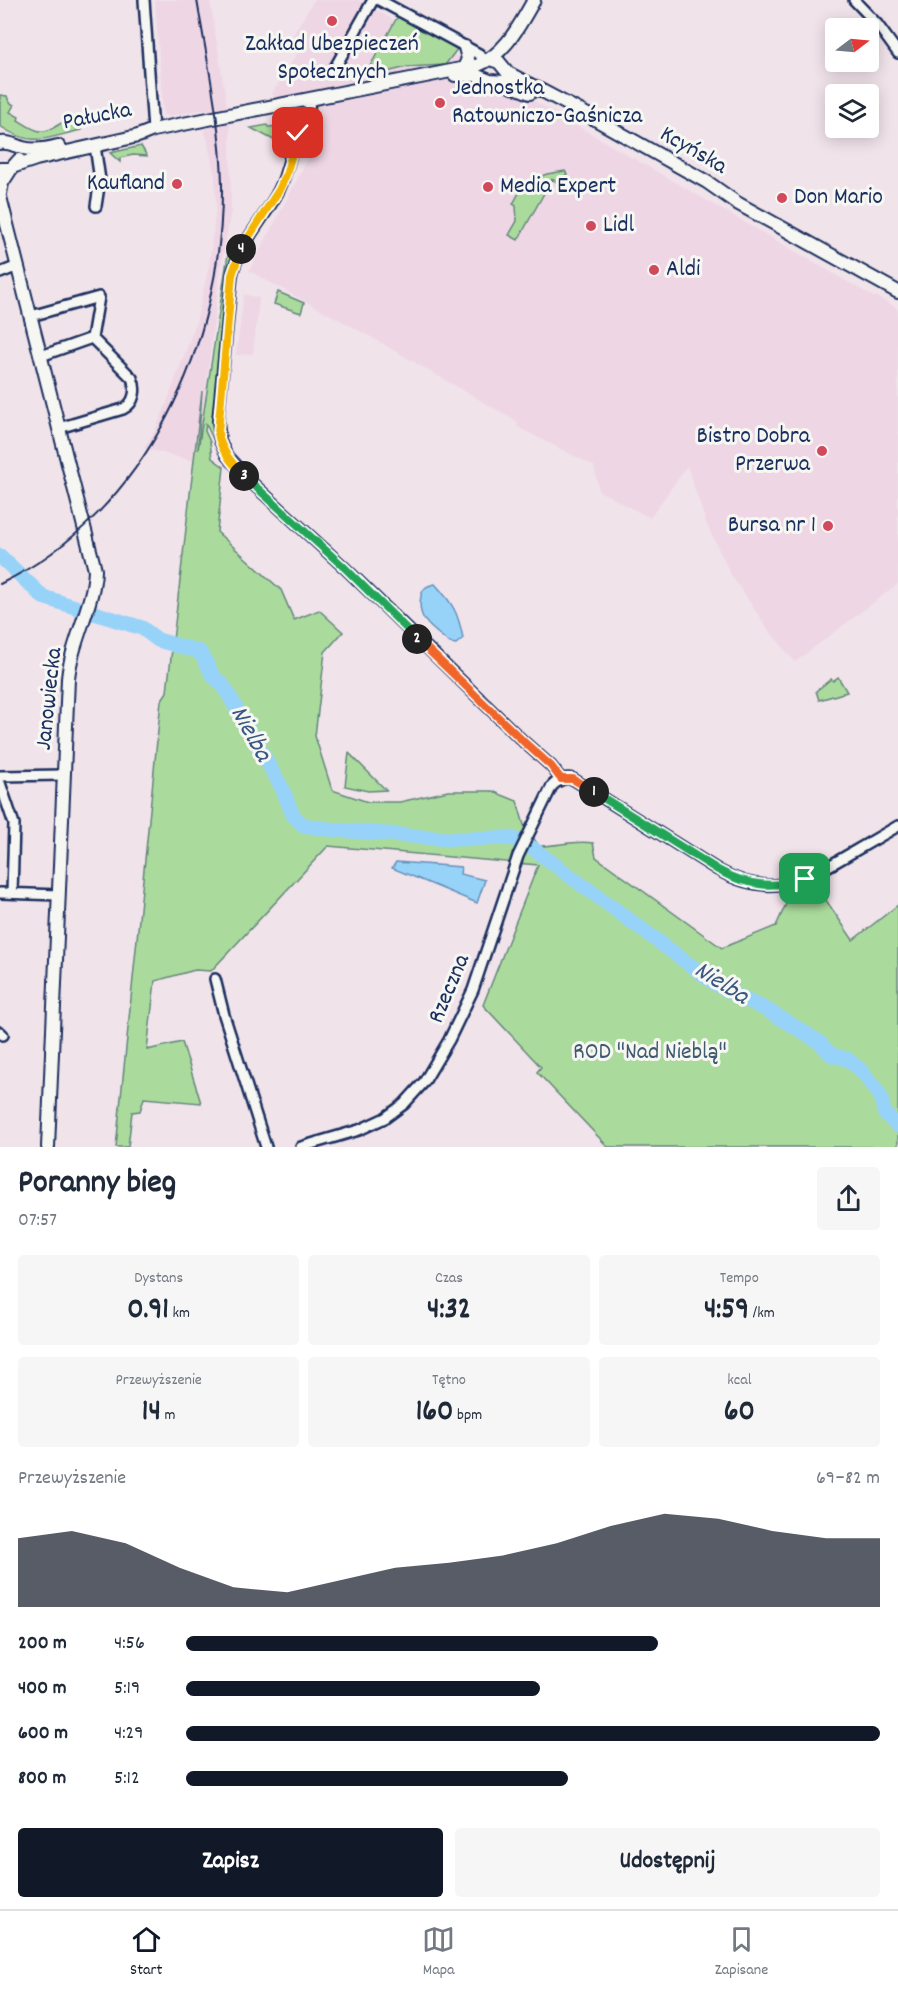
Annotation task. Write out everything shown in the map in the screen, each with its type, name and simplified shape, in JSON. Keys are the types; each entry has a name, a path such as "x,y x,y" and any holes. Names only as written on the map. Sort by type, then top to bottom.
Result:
{"street":[{"path":"144,0 153,130 439,74 486,61 496,60 502,67"},
{"path":"333,71 373,0"},
{"path":"380,0 479,54 486,61"},
{"path":"515,33 480,69 489,79 502,74 502,67 515,33 534,0"},
{"path":"854,0 877,24 898,53"},
{"path":"464,68 468,59 465,47"},
{"name":"Kcyńska","path":"502,67 707,182 737,203"},
{"name":"Kcyńska","path":"439,74 489,79 538,96 704,189 737,203 898,292"},
{"path":"309,99 309,115 298,133 286,175 279,190 241,249 232,275 218,420 222,447 233,465 345,568 551,766 561,779 570,778 577,781 718,870 755,885 776,886 805,879 898,826"},
{"name":"Pałucka","path":"5,142 29,149 49,148 136,128 153,130"},
{"name":"Pałucka","path":"9,168 36,159 138,136 153,130"},
{"path":"5,142 20,156 9,168"},
{"path":"95,146 100,180 96,206"},
{"name":"Janowiecka","path":"9,168 2,183 0,195 95,570 89,600 69,666 48,1147"},
{"path":"0,273 18,266"},
{"path":"31,316 99,297 92,339"},
{"path":"41,356 92,339"},
{"path":"59,428 123,409 129,406 133,399 135,384 132,378 92,339"},
{"path":"0,776 64,775"},
{"name":"Rzeczna","path":"301,1147 359,1130 385,1118 404,1104 424,1082 449,1040 473,990 521,850 552,786 561,779"},
{"path":"0,783 14,824 12,893"},
{"path":"0,893 58,895"},
{"path":"215,979 224,1015 266,1147"}],"shaded area":[{"path":"155,0 210,0 230,125 231,210 218,287 197,462 144,448 155,431 166,405 196,323 209,266 216,207 215,177 205,130 208,128 206,109 169,116 164,115 163,112"},
{"path":"314,0 359,0 898,309 898,584 795,662 768,629 731,575 707,525 687,466 650,518 599,491 594,466 517,427 518,422 362,332 249,271 310,155 272,93 303,44 291,38"},
{"path":"244,294 259,298 253,354 236,355"}],"green space":[{"path":"399,14 458,48 445,65 407,67 383,73 381,71 377,73 378,75 373,76 368,70"},
{"path":"0,95 7,96 9,102 14,105 10,112 19,117 18,120 34,129 46,131 65,121 75,119 81,121 81,130 39,139 30,139 11,133 0,126"},
{"path":"300,120 293,131 287,130 283,145 251,128 267,125 268,127 280,126 280,123"},
{"path":"141,146 147,156 133,155 120,158 120,162 110,153"},
{"path":"565,171 567,174 557,182 552,179 518,240 509,235 517,221 516,206 513,204 525,182 547,174"},
{"name":"ROD \"Nad Nieblą\"","path":"240,245 230,267 213,428 214,441 206,424 205,431 210,442 212,458 224,467 217,532 281,590 294,620 319,610 343,632 325,652 315,736 332,790 368,802 400,802 448,791 492,791 517,801 524,825 539,846 593,843 596,857 722,948 776,926 786,904 783,896 815,884 853,940 898,905 898,1147 608,1147 537,1072 541,1067 483,1005 538,865 328,846 211,971 195,970 155,981 147,1050 182,1042 201,1103 144,1098 140,1111 132,1112 128,1147 116,1147 161,701 167,692 202,391 198,450 228,254 230,249"},
{"path":"278,292 304,303 301,313 274,304"},
{"path":"838,677 847,692 819,700 816,691 831,679 833,681"},
{"path":"349,753 386,790 368,791 345,786"}],"water":[{"path":"435,584 457,615 463,638 456,644 450,643 432,629 423,618 420,605 421,596 427,587"},
{"path":"396,862 461,867 460,874 485,880 477,903 392,868"}],"waterway":[{"name":"Nielba","path":"0,556 43,597 142,628 158,640 200,652 214,677 223,685 282,788 293,815 303,825 448,839 510,838 520,841"},
{"name":"Nielba","path":"531,847 717,985 767,1010 802,1031 819,1042 832,1055 847,1059 862,1071 880,1095 885,1114 898,1126"}],"railway":[{"path":"0,584 52,553 97,514 135,468 167,417 191,362 209,304 219,244 222,184 216,115 197,0"}],"place":[{"name":"Zakład Ubezpieczeń Społecznych","path":"332,21"},
{"name":"Jednostka Ratowniczo-Gaśnicza","path":"440,103"},
{"name":"Kaufland","path":"177,184"},
{"name":"Media Expert","path":"488,187"},
{"name":"Don Mario","path":"782,198"},
{"name":"Lidl","path":"591,226"},
{"name":"Aldi","path":"654,270"},
{"name":"Bistro Dobra Przerwa","path":"822,451"},
{"name":"Bursa nr 1","path":"828,526"}],"route":[{"path":"298,133 286,175 273,201 241,249 232,275 218,433 222,447 233,465 345,568 551,766 561,779 570,778 577,781 726,875 738,880 755,885 776,886 805,879"}]}
